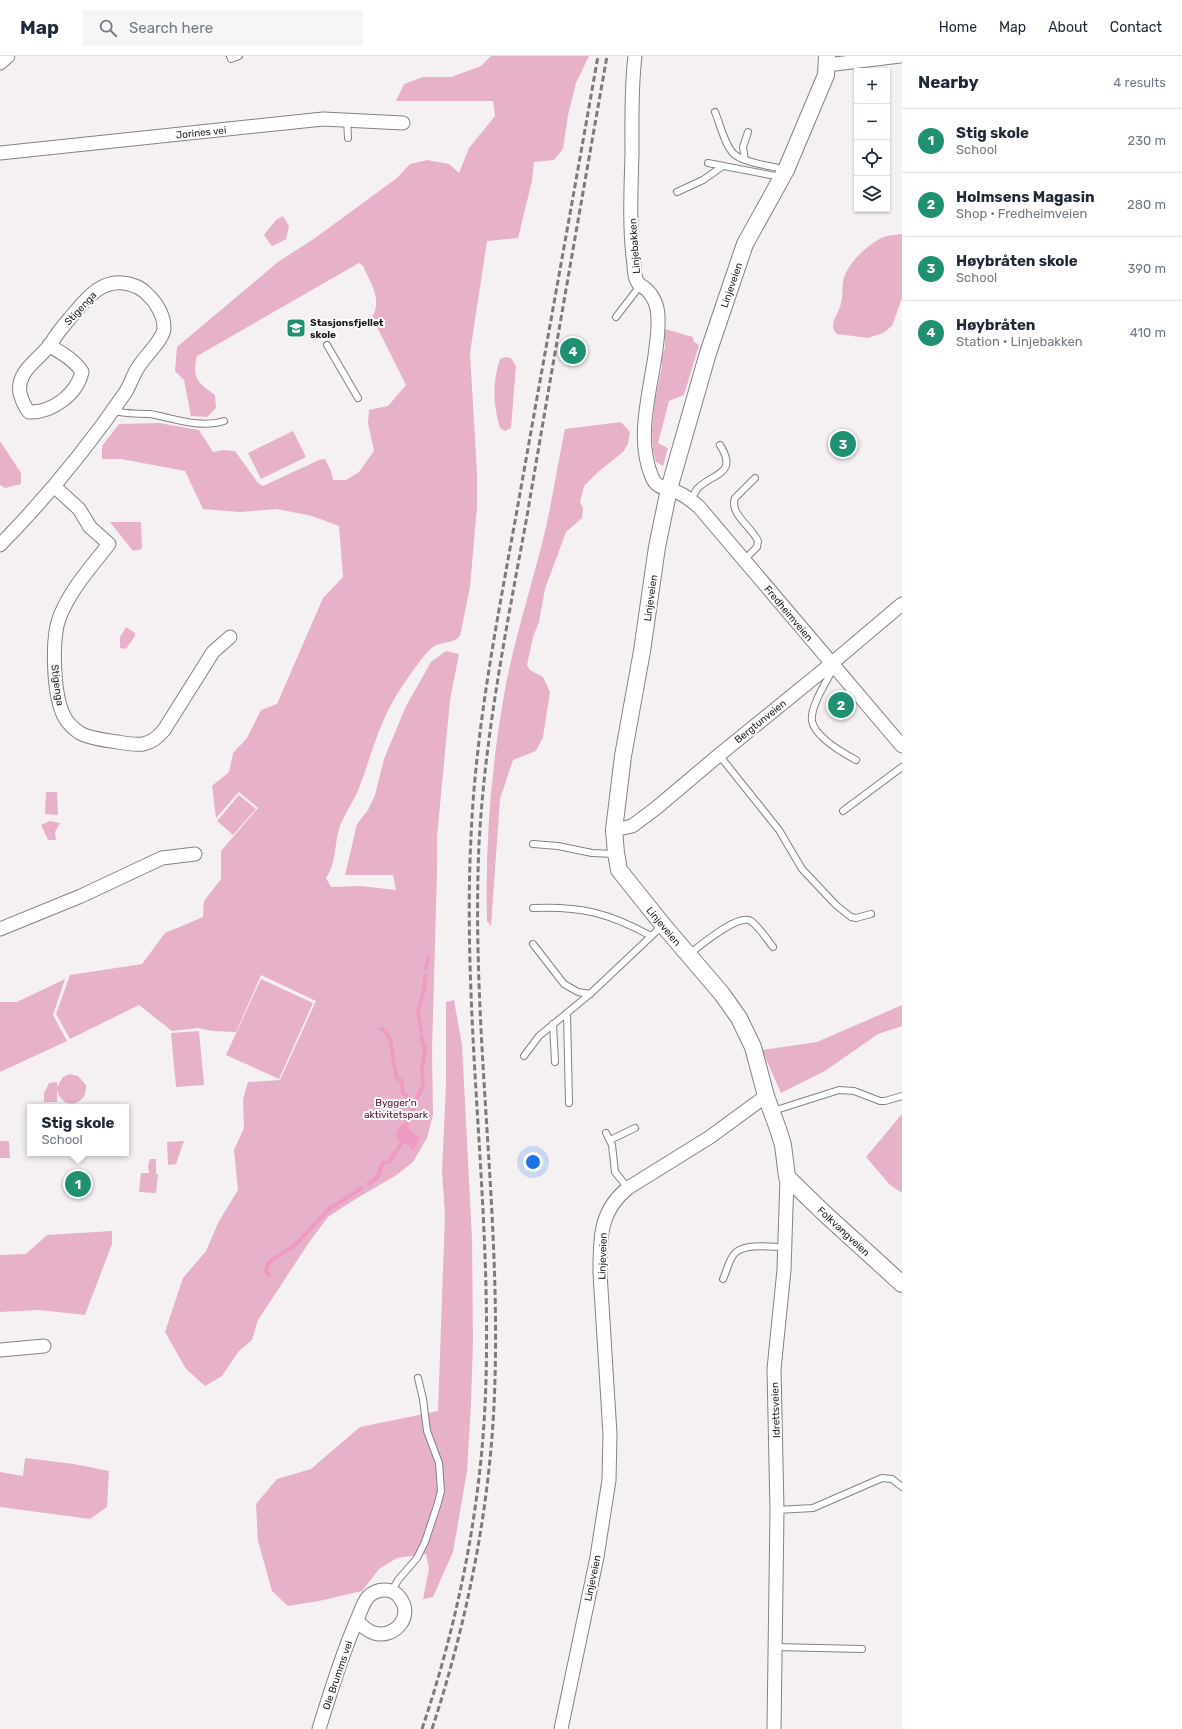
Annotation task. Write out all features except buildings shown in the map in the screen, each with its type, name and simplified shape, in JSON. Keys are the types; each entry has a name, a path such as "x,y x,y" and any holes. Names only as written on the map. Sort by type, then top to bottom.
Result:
{"street":[{"path":"0,63 8,56"},
{"name":"Linjebakken","path":"635,56 632,84 631,198 634,265 639,284 653,297 658,309 655,357 646,416 646,455 649,469 655,484 659,487 669,489"},
{"path":"833,60 900,56"},
{"name":"Linjeveien","path":"561,1729 597,1558 609,1480 610,1434 600,1273 602,1233 605,1219 610,1207 618,1196 628,1188 710,1137 766,1096 753,1047 739,1018 722,994 663,925 619,870 614,830 623,756 642,652 657,547 669,489 708,353 745,244 783,173 833,60"},
{"name":"Jorines vei","path":"0,153 323,119 403,123"},
{"name":"Stigenga","path":"0,544 55,487 126,391 138,366 162,336 164,329 160,310 154,300 145,291 136,286 121,282 102,286 92,293 50,345 21,377 19,384 24,406 29,412 49,409 70,393 80,380 82,372 79,367 50,345"},
{"name":"Stigenga","path":"55,487 79,509 90,527 109,544 73,590 59,618 54,651 60,707 65,718 80,733 123,743 140,744 157,739 213,652 230,637"},
{"name":"Fredheimveien","path":"669,489 677,491 692,500 902,746"},
{"name":"Bergtunveien","path":"614,830 632,826 643,819 719,755 833,665 902,604"},
{"path":"0,929 81,896 162,858 195,854"},
{"name":"Idrettsveien","path":"766,1096 783,1145 787,1177 785,1247 774,1369 777,1510 774,1729"},
{"name":"Folkvangveien","path":"787,1177 902,1284"},
{"path":"0,1350 44,1346"},
{"path":"357,1621 366,1629 374,1633 388,1633 400,1626 404,1620 404,1603 392,1590"},
{"name":"Ole Brumms vei","path":"318,1729 344,1651 361,1610 368,1597 380,1591 392,1590"}],"lane":[{"path":"230,56 231,59 239,56"},
{"path":"715,112 732,152 739,158 783,173"},
{"path":"347,119 348,138"},
{"path":"746,160 742,147 748,132"},
{"path":"708,163 783,173"},
{"path":"677,192 703,180 723,166"},
{"path":"616,317 636,291 639,284"},
{"path":"327,345 358,398"},
{"path":"112,410 122,414 151,415 193,423 224,421"},
{"path":"692,500 698,488 720,474 725,469 726,455 720,445"},
{"path":"744,560 757,547 758,541 736,512 734,502 735,498 755,478"},
{"path":"833,665 814,706 812,721 816,729 826,740 856,760"},
{"path":"719,755 779,830 802,869 826,895 851,917 856,918 871,914"},
{"path":"843,811 902,767"},
{"path":"533,844 558,846 592,854 616,854"},
{"path":"533,908 559,907 595,912 621,920 651,936"},
{"path":"688,955 731,924 746,920 752,922 773,947"},
{"path":"524,1056 539,1036 590,994 663,925"},
{"path":"533,944 564,984 578,992 590,994"},
{"path":"567,1013 569,1103"},
{"path":"553,1024 555,1062"},
{"path":"772,1111 839,1090 854,1091 880,1101 902,1096"},
{"path":"610,1140 635,1128"},
{"path":"606,1133 610,1140 615,1172 628,1188"},
{"path":"723,1279 732,1258 740,1250 756,1247 785,1247"},
{"path":"392,1590 398,1580 417,1558 425,1542 441,1491 439,1463 427,1431 423,1399 418,1378"},
{"path":"777,1510 813,1508 882,1478 892,1479 902,1487"},
{"path":"775,1647 862,1649"}],"green space":[{"name":"Bygger'n aktivitetspark","path":"491,56 589,56 576,83 568,115 563,149 554,160 534,162 532,181 518,238 487,241 470,353 477,473 477,507 470,587 460,636 457,639 433,647 423,657 392,703 378,734 355,798 340,826 334,859 330,872 326,878 331,887 360,886 396,890 393,875 345,875 357,824 368,810 375,795 384,759 406,706 431,662 446,651 459,654 450,700 437,837 432,1051 433,1115 427,1138 413,1162 395,1176 328,1217 310,1241 258,1320 252,1340 239,1351 222,1376 205,1386 186,1369 165,1332 183,1278 206,1251 219,1221 238,1190 234,1150 244,1128 243,1099 248,1082 280,1080 316,1001 261,975 236,1032 213,1031 198,1028 172,1031 139,1005 70,1039 56,1014 70,975 142,964 165,933 203,917 204,901 221,879 221,851 258,808 239,792 216,818 212,786 229,772 233,753 247,738 261,710 277,704 323,598 343,577 339,526 312,516 277,509 240,512 203,509 185,471 121,459 102,459 102,446 119,424 159,423 199,430 213,452 223,450 235,451 258,483 263,486 319,460 325,459 331,471 333,480 346,480 359,472 374,451 368,423 369,410 388,406 406,385 372,317 375,311 376,298 363,266 359,263 197,356 195,370 197,379 204,387 215,395 216,408 207,417 191,416 184,380 175,371 177,347 278,262 315,238 397,178 410,164 427,160 449,164 459,173 469,148 495,116 493,101 396,101 404,84 423,77 451,77 481,66"},
{"path":"283,216 289,226 286,239 273,246 264,235 276,220"},
{"path":"902,234 902,298 892,326 883,333 868,338 837,334 834,331 833,323 840,307 843,282 848,269 865,249 878,240 886,236"},
{"path":"665,329 693,337 694,342 699,345 684,395 669,401 658,443 668,448 663,466 656,462 653,451 652,431 655,400 662,366 661,359 665,348"},
{"path":"506,357 511,358 516,366 511,428 505,431 500,428 494,394 497,368 500,359"},
{"path":"621,422 630,432 628,444 623,452 598,472 584,486 580,502 583,508 582,518 566,532 545,589 539,622 533,637 527,665 530,670 543,677 550,692 543,737 536,751 513,760 500,799 491,926 487,921 488,836 492,779 499,723 513,653 546,527 565,429"},
{"path":"293,431 306,457 261,479 248,453"},
{"path":"0,441 21,473 21,484 5,488 0,485"},
{"path":"110,522 141,522 142,549 133,551"},
{"path":"126,627 135,633 135,636 126,649 120,648 120,637"},
{"path":"46,792 57,792 58,815 45,814"},
{"path":"239,795 256,809 233,835 217,821"},
{"path":"50,821 60,823 55,832 56,840 48,840 41,825"},
{"path":"65,979 53,1015 67,1041 0,1072 0,1002 17,1002"},
{"path":"261,979 313,1003 279,1079 226,1055"},
{"path":"454,1000 462,1045 472,1238 473,1342 467,1471 453,1552 433,1597 423,1599 429,1569 426,1554 397,1558 379,1569 362,1591 319,1601 288,1606 272,1591 258,1541 256,1504 277,1479 311,1469 360,1427 438,1411 445,1214 442,1172 446,1084 446,1002"},
{"path":"902,1005 902,1026 878,1034 825,1071 781,1093 762,1050 817,1042"},
{"path":"199,1031 204,1085 176,1087 171,1033"},
{"path":"70,1074 78,1076 86,1085 86,1092 83,1098 74,1103 69,1103 60,1097 57,1090 57,1102 44,1102 44,1093 49,1083 57,1082 57,1087 63,1077"},
{"path":"902,1114 902,1193 890,1185 866,1157"},
{"path":"0,1141 9,1141 10,1158 0,1158"},
{"path":"184,1141 176,1164 168,1165 167,1142"},
{"path":"150,1159 156,1159 156,1174 158,1174 156,1193 139,1192 141,1173 149,1173 148,1166"},
{"path":"112,1231 112,1244 85,1315 39,1310 0,1312 0,1255 26,1254 47,1235"},
{"path":"25,1458 74,1464 109,1471 107,1507 90,1519 0,1507 0,1472 23,1476"}],"shaded area":[{"path":"403,1124 406,1124 412,1132 420,1138 414,1148 416,1154 412,1148 396,1139 397,1130"}],"waterway":[{"path":"426,968 428,958"},
{"path":"421,1031 418,1011 425,986 425,975"},
{"path":"381,1029 385,1031 389,1037 396,1076 402,1082 403,1093 409,1098 409,1105 414,1108"},
{"path":"419,1093 423,1085 422,1069 425,1050 421,1036"},
{"path":"406,1130 407,1121 418,1096"},
{"path":"368,1184 377,1178 383,1163 389,1162 404,1138"},
{"path":"269,1275 266,1270 268,1264 272,1260 294,1246 328,1210 362,1188"}],"railway":[{"path":"422,1729 448,1643 467,1556 480,1468 484,1424 486,1379 486,1311 481,1175 470,972 469,904 471,836 478,751 496,625 598,56"},
{"path":"432,1729 457,1643 476,1556 484,1512 493,1424 495,1312 490,1179 479,978 478,911 479,844 486,762 505,639 607,56"}],"place":[{"name":"Stasjonsfjellet skole","path":"296,328"},
{"name":"Høybråten","path":"573,351"},
{"name":"Høybråten skole","path":"843,444"},
{"name":"Holmsens Magasin","path":"841,705"},
{"name":"Stig skole","path":"78,1184"}]}
